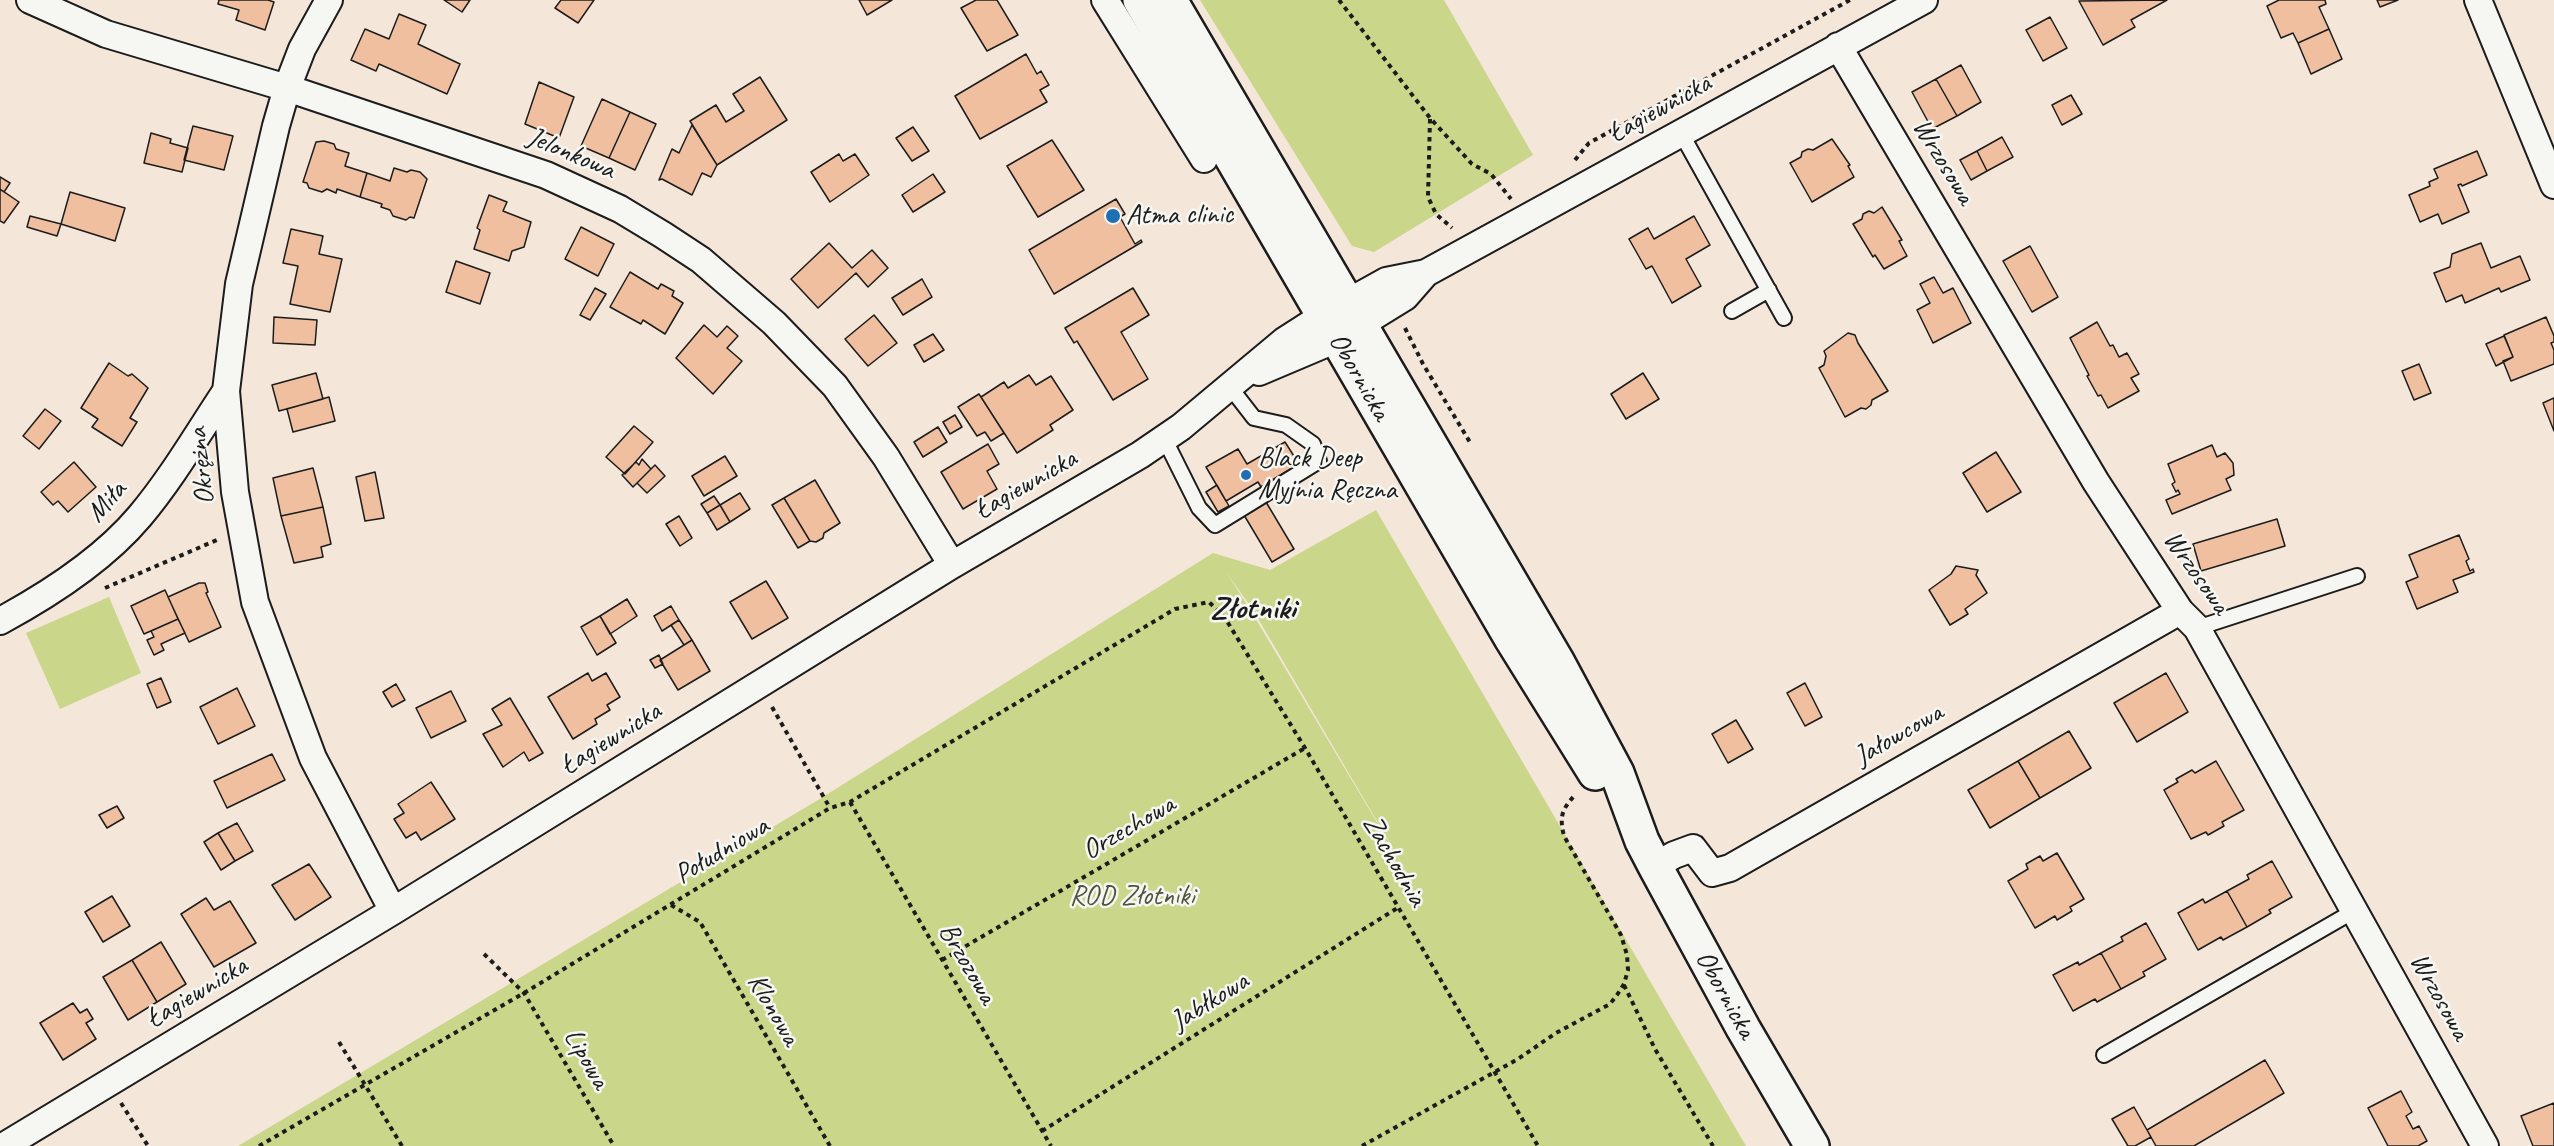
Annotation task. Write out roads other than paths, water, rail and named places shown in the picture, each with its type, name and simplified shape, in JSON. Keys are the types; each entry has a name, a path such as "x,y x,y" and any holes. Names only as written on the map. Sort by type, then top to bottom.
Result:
{"main road":[{"name":"Obornicka","path":"1140,0 1557,661 1617,773 1648,853"},
{"name":"Obornicka","path":"1170,0 1511,638 1554,710 1648,853 1743,1028 1812,1146"}],"street":[{"name":"Jelonkowa","path":"30,0 106,34 287,88 480,151 546,175 620,209 701,260 774,323 835,386 886,457 952,565"},
{"name":"Okrężna","path":"329,0 302,49 287,88 261,183 239,284 226,391 235,492 255,602 313,758 393,911"},
{"path":"1106,0 1204,159"},
{"path":"2478,0 2554,185"},
{"name":"Łagiewnicka","path":"4,1146 393,911 952,565 1140,455 1237,382 1284,341 1342,320 1394,277 1426,273 1913,3"},
{"name":"Wrzosowa","path":"1838,46 2096,482 2189,619 2355,910 2485,1146"},
{"name":"Miła","path":"0,621 52,590 117,541 152,500 226,391"},
{"name":"Jałowcowa","path":"1648,853 1674,855 1693,848 1712,873 1730,868 2189,619"}],"lane":[{"path":"1681,133 1784,318"},
{"path":"1732,311 1769,290"},
{"path":"1164,438 1199,508 1215,525 1319,461 1313,444 1286,425 1254,418 1237,382"},
{"path":"2189,619 2357,576"},
{"path":"2104,1055 2355,910"}],"place":[{"name":"Atma clinic","path":"1113,216"},
{"name":"Black Deep Myjnia Ręczna","path":"1246,475"}],"district":[{"name":"Złotniki","path":"1253,610"}],"park label":[{"name":"ROD Złotniki","path":"1132,897"}]}
